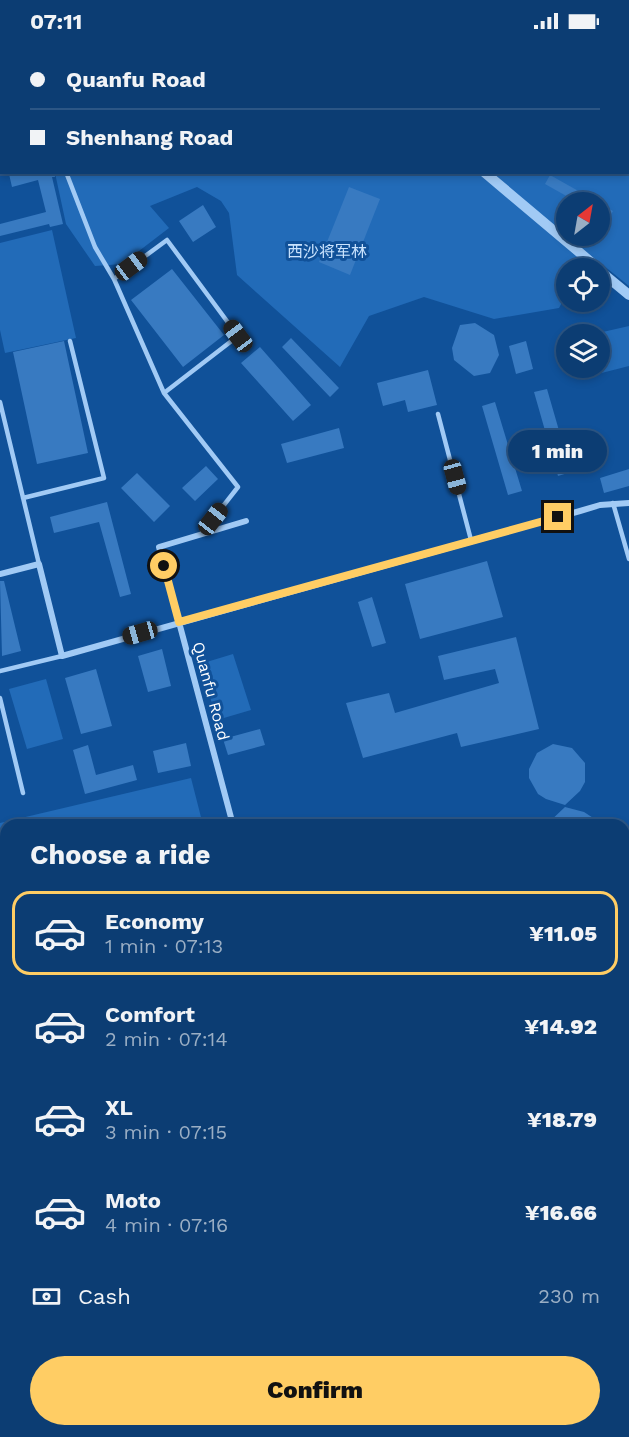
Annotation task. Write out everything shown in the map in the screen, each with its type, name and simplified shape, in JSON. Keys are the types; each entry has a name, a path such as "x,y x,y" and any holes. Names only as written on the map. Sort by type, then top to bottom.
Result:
{"street":[{"path":"486,174 585,258"},
{"path":"610,279 629,295"},
{"path":"0,574 39,564 62,656 471,540 613,503 629,503"},
{"name":"Quanfu Road","path":"231,819 159,547 246,521"}],"lane":[{"path":"67,174 95,247 114,279 164,393 238,488 200,535"},
{"path":"114,279 167,240 238,336 164,393"},
{"path":"23,498 104,478 70,341"},
{"path":"0,402 2,419 39,564"},
{"path":"438,414 471,540"},
{"path":"613,503 629,559"},
{"path":"0,671 62,656"},
{"path":"0,698 23,793"}],"green space":[{"name":"西沙将军林","path":"55,174 629,174 629,286 610,271 610,258 594,258 588,253 585,258 556,258 556,309 494,319 424,297 369,316 340,367 237,275 229,213 221,201 197,187 150,206 169,228 122,264 95,266 66,224"},
{"path":"52,230 76,338 5,353 0,330 0,243"},
{"path":"629,326 629,366 610,371 610,330"},
{"path":"233,654 251,710 217,720 200,664"},
{"path":"46,679 63,739 27,749 9,689"},
{"path":"191,778 201,819 17,819"}],"building":[{"path":"9,174 54,174 55,177 52,177 63,224 50,227 49,224 0,236 0,224 46,212 38,180 12,187"},
{"path":"550,175 580,192 559,192 545,184"},
{"path":"349,187 380,199 350,275 319,262"},
{"path":"203,205 216,227 193,242 179,221"},
{"path":"172,269 224,335 183,367 131,300"},
{"path":"475,323 494,335 499,355 490,373 474,376 454,360 452,348 460,325"},
{"path":"291,338 339,388 330,397 282,347"},
{"path":"64,341 88,453 37,464 13,352"},
{"path":"526,341 533,369 516,374 509,346"},
{"path":"260,347 311,405 293,421 241,363"},
{"path":"428,370 437,405 408,412 405,400 383,406 377,383"},
{"path":"547,389 571,472 558,476 534,392"},
{"path":"495,402 522,491 508,495 482,406"},
{"path":"339,428 344,448 287,463 281,444"},
{"path":"206,466 218,479 195,501 182,488"},
{"path":"629,469 629,486 604,493 600,478"},
{"path":"137,473 170,506 154,522 121,488"},
{"path":"107,502 131,594 120,597 99,522 54,533 50,517"},
{"path":"487,561 503,617 420,639 405,584"},
{"path":"0,581 4,581 21,651 2,656"},
{"path":"372,597 386,643 372,647 358,602"},
{"path":"516,637 539,729 461,747 457,733 363,758 346,703 389,693 395,713 499,683 495,669 444,680 438,656"},
{"path":"162,649 171,686 148,692 138,656"},
{"path":"96,669 112,726 81,734 65,678"},
{"path":"260,729 265,745 228,755 223,739"},
{"path":"186,743 191,766 158,773 153,751"},
{"path":"553,744 572,748 585,763 585,782 580,791 565,805 538,794 529,778 529,769 537,753"},
{"path":"88,745 96,775 133,765 137,780 85,794 73,750"},
{"path":"565,807 584,812 595,819 552,819"}],"route":[{"path":"164,566 179,622 558,517"}]}
